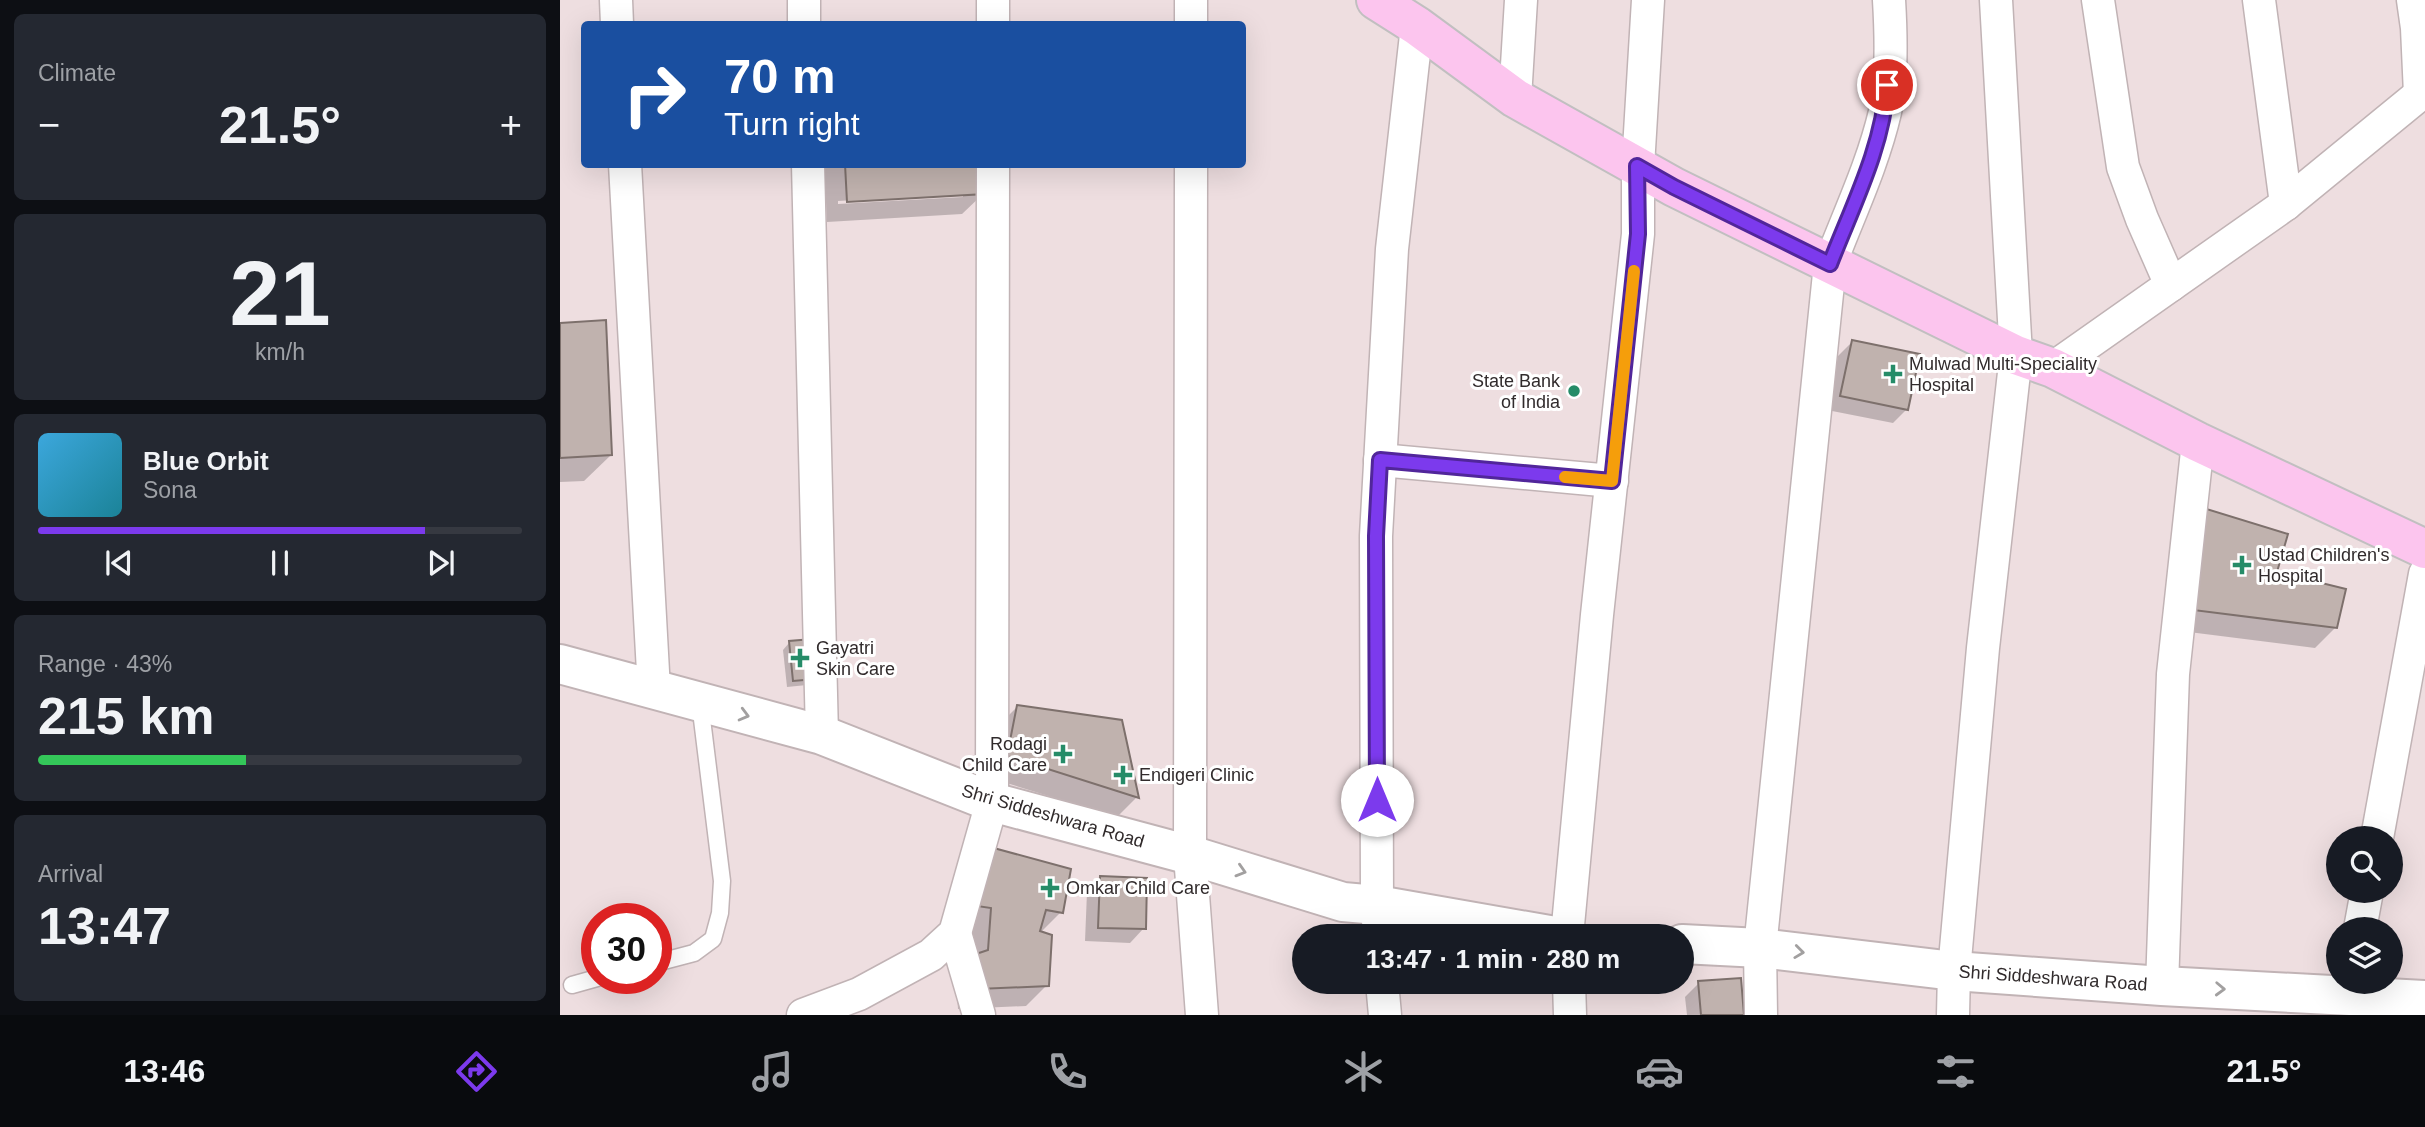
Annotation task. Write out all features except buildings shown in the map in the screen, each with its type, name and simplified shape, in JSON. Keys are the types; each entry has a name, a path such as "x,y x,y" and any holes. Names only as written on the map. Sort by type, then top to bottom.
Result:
{"main road":[{"path":"1376,0 1417,26 1515,98 1674,187 2016,355 2053,368 2198,442 2425,549"}],"street":[{"path":"616,0 617,21"},
{"path":"804,0 804,21"},
{"path":"993,0 993,21"},
{"path":"1191,0 1191,21"},
{"path":"1515,98 1521,0"},
{"path":"1568,924 1595,628 1638,234 1637,166 1648,0"},
{"path":"1761,1015 1760,948 1830,264 1869,164 1885,111 1891,35 1889,0"},
{"path":"1953,1015 1954,971 1983,648 2016,355 1996,0"},
{"path":"2098,0 2123,167 2171,285"},
{"path":"2259,0 2286,204"},
{"path":"2053,368 2286,204 2423,92 2413,0"},
{"path":"1378,921 1376,536 1392,249 1417,26"},
{"path":"625,168 654,690"},
{"path":"808,168 822,735"},
{"path":"803,1015 859,994 931,955 955,933 992,802 993,168"},
{"path":"1191,168 1190,855 1202,1015"},
{"path":"2162,986 2173,674 2198,442"},
{"path":"1380,460 1612,481"},
{"path":"2379,826 2425,574"},
{"name":"Shri Siddeshwara Road","path":"560,664 822,735 992,802 1190,855 1343,902 1378,921 1413,924"},
{"path":"955,933 979,1015"},
{"name":"Shri Siddeshwara Road","path":"1694,945 1760,948 1954,971 2162,986 2425,1000"},
{"path":"1383,994 1385,1015"},
{"path":"1569,994 1570,1015"}],"lane":[{"path":"672,959 694,953 713,939 720,914 722,881 700,703"},
{"path":"572,985 581,982"}],"slow traffic":[{"path":"1565,477 1612,481 1634,271"}],"place":[{"name":"Mulwad Multi-Speciality Hospital","path":"1893,374"},
{"name":"State Bank of India","path":"1574,391"},
{"name":"Ustad Children's Hospital","path":"2242,565"},
{"name":"Gayatri Skin Care","path":"800,658"},
{"name":"Rodagi Child Care","path":"1063,754"},
{"name":"Endigeri Clinic","path":"1123,775"},
{"name":"Omkar Child Care","path":"1050,888"}],"route":[{"path":"1377,800 1376,536 1380,460 1612,481 1638,234 1637,166 1830,264 1869,164 1885,111 1887,85"}]}
